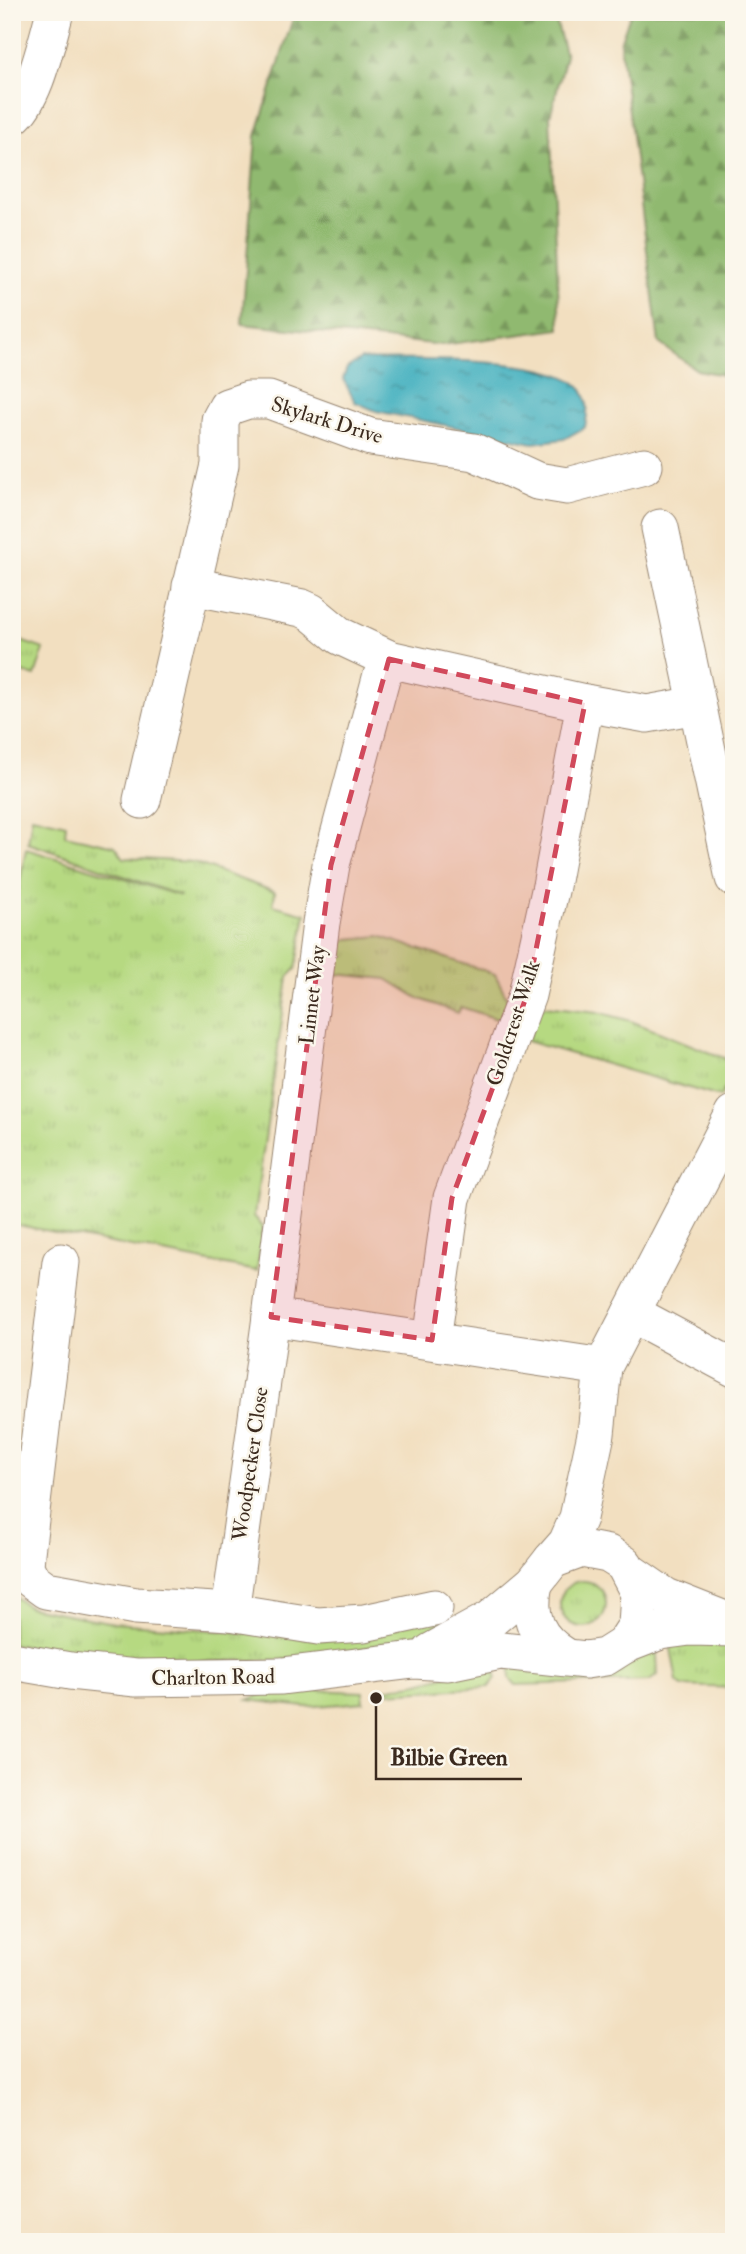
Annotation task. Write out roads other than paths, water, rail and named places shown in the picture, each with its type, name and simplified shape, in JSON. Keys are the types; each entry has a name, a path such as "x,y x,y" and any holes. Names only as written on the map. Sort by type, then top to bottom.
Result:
{"street":[{"path":"12,117 18,113 32,85 55,12"},
{"name":"Skylark Drive","path":"142,800 220,465 220,420 227,407 248,400 269,400 370,437 474,452 537,481 566,486 644,466"},
{"path":"660,528 697,705 720,743 734,878"},
{"path":"191,586 312,612 340,636 389,659 584,704 647,714 697,705"},
{"name":"Linnet Way","path":"271,1317 316,960 331,865 381,678 389,659"},
{"name":"Goldcrest Walk","path":"432,1340 452,1198 527,995 551,886 584,704"},
{"path":"566,1657 549,1647 539,1636 530,1604 543,1572 567,1543 578,1518 596,1434 603,1367 734,1114"},
{"path":"61,1262 25,1567 31,1579 46,1590 136,1606 230,1612 318,1626 365,1623 434,1608"},
{"path":"631,1313 734,1368"},
{"path":"271,1317 603,1367"},
{"name":"Woodpecker Close","path":"230,1612 271,1317"},
{"path":"596,1434 604,1519 639,1593 640,1611 637,1625 624,1645"},
{"name":"Charlton Road","path":"414,1660 467,1634 543,1572 582,1549 608,1554 666,1597 734,1626"},
{"name":"Charlton Road","path":"12,1661 136,1678 282,1676 414,1660 448,1662 501,1651 586,1660 605,1657 624,1645 660,1631 734,1626"}],"water":[{"path":"361,359 509,364 563,376 579,386 585,396 585,427 564,439 533,443 376,411 355,402 343,379 347,368"}],"place":[{"name":"Bilbie Green","path":"376,1698"}]}
